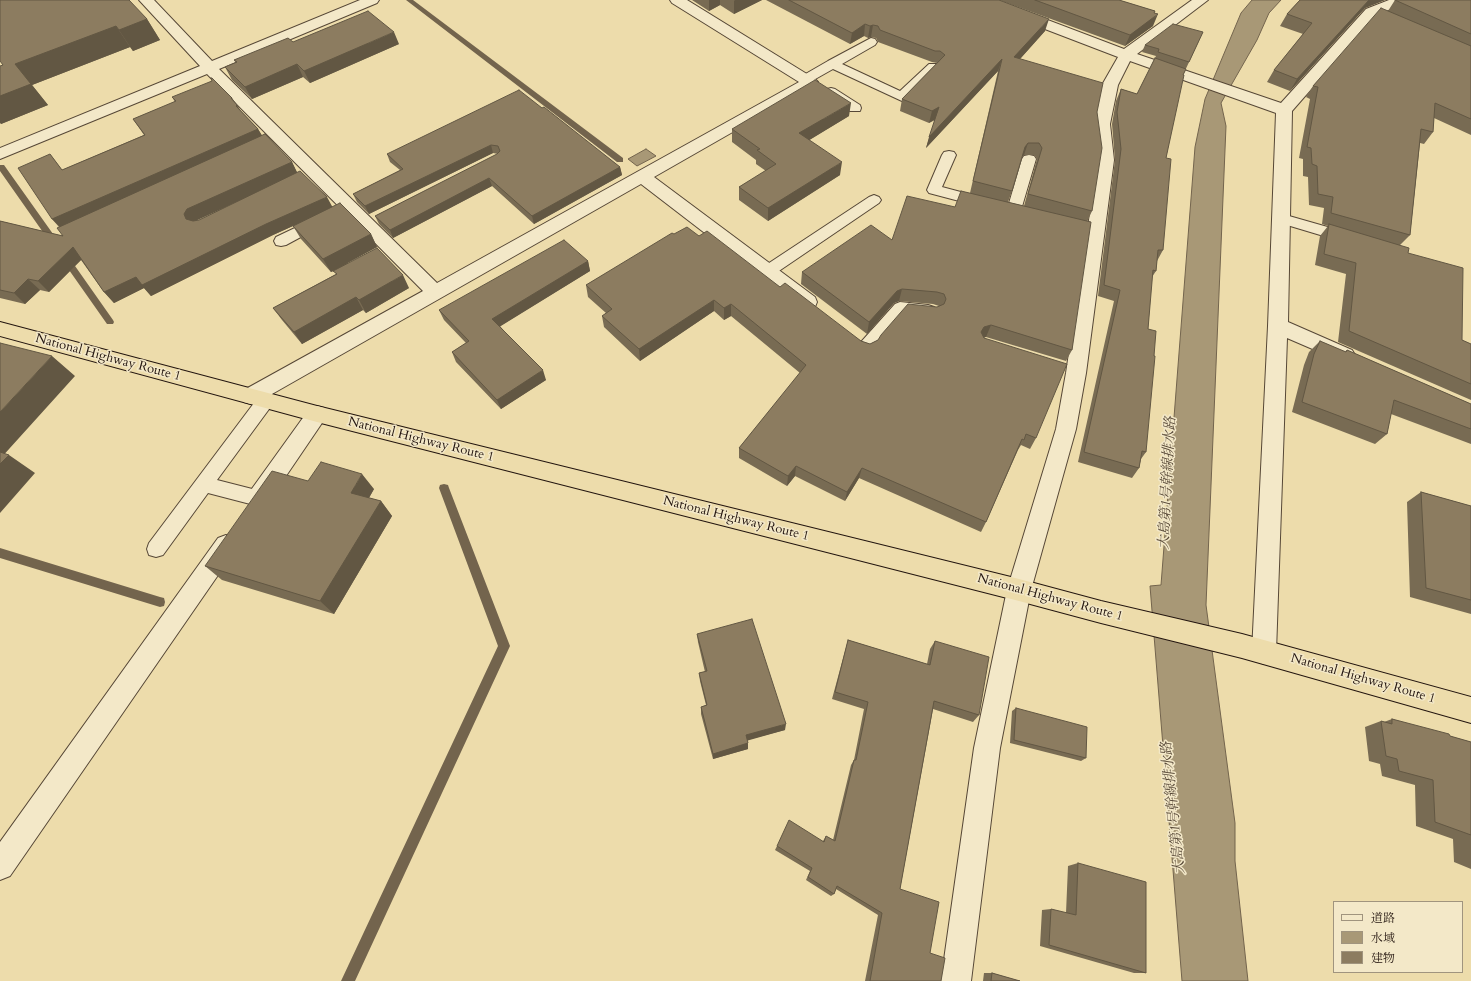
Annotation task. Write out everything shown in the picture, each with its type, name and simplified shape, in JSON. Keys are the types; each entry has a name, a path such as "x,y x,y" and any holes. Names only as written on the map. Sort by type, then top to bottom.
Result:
{"highway":[{"name":"National Highway Route 1","path":"0,329 317,414 1253,649 1471,710"}],"street":[{"path":"146,0 210,68 271,140 307,175 338,212 373,220 384,252 435,292"},
{"path":"0,154 372,0"},
{"path":"259,398 435,292 808,81 677,0"},
{"path":"982,0 1126,55 1284,110"},
{"path":"956,981 987,748 1019,590 1066,429 1069,371 1089,229 1106,160 1102,124 1110,85 1126,55 1201,0"},
{"path":"1253,649 1278,326 1284,110 1371,12 1401,0"},
{"path":"1371,12 1385,18"},
{"path":"642,176 823,313"},
{"path":"1278,326 1363,362"},
{"path":"0,866 317,414"}],"lane":[{"path":"808,81 832,64 871,42"},
{"path":"832,64 902,97 933,67"},
{"path":"808,81 817,84 855,108"},
{"path":"949,155 934,190 1029,214"},
{"path":"1014,210 1029,159"},
{"path":"768,271 874,200"},
{"path":"281,241 338,212"},
{"path":"1282,219 1358,242"},
{"path":"860,341 900,308 933,311"},
{"path":"156,549 204,484 259,398"},
{"path":"204,484 258,498"}],"water":[{"name":"大島第1号幹線排水路","path":"1252,0 1281,0 1269,13 1257,40 1221,103 1226,126 1206,605 1235,823 1235,861 1248,981 1182,981 1150,586 1161,585 1195,147 1205,99 1241,13"},
{"path":"646,149 656,156 637,166 628,159"}],"building":[{"path":"0,0 129,0 147,19 119,30 116,26 15,64 31,84 0,96 0,66 3,65 0,61"},
{"path":"789,0 999,0 1049,19 1014,57 1103,83 1097,112 1102,148 1092,211 1028,194 1042,148 1039,143 1028,143 1025,147 1012,191 973,181 1002,59 929,137 939,107 932,111 902,99 945,55 940,51 935,51 880,30 878,26 870,26 865,24 852,33"},
{"path":"1035,0 1119,0 1155,11 1154,13 1158,14 1130,35"},
{"path":"1300,0 1369,0 1297,79 1274,70 1312,23 1287,14"},
{"path":"1395,0 1471,0 1471,34"},
{"path":"1381,8 1471,46 1471,119 1435,103 1433,132 1421,129 1410,235 1331,213 1333,197 1318,194 1317,166 1312,164 1311,148 1307,147 1318,87 1313,86"},
{"path":"368,11 394,32 304,71 297,64 245,87 225,67 237,62 234,60 288,38 293,42"},
{"path":"1173,24 1203,32 1189,62 1158,52 1159,49 1145,45"},
{"path":"1155,58 1186,69 1183,75 1166,158 1171,159 1163,250 1158,250 1156,271 1153,270 1148,329 1156,331 1155,356 1146,452 1142,451 1139,468 1084,452 1120,290 1104,285 1121,149 1117,112 1121,89 1137,94"},
{"path":"211,78 232,98 237,105 236,106 258,129 52,219 18,168 50,154 62,170 145,135 133,119 176,101 172,97 212,81"},
{"path":"815,80 851,103 799,133 842,162 768,208 739,187 776,164 757,150 760,149 732,129"},
{"path":"519,90 542,108 544,107 620,167 532,216 489,178 390,230 375,216 497,154 500,151 498,146 491,145 365,206 353,194 403,169 387,154"},
{"path":"265,134 292,162 187,209 184,214 186,219 193,221 199,220 300,171 327,197 266,224 142,285 136,277 104,292 73,247 38,281 28,279 14,293 0,290 0,221 63,236 57,228"},
{"path":"961,191 1091,222 1072,350 991,325 984,327 981,332 984,338 1067,364 1036,438 1026,434 1024,440 1022,439 986,522 862,468 847,492 796,466 788,476 739,448 806,365 731,304 724,308 714,300 639,349 602,316 612,309 586,285 672,233 674,234 687,227 699,236 707,231 780,287 785,283 861,341 870,344 878,340 908,304 937,307 944,304 946,299 944,294 902,289 897,291 869,322 802,272 871,225 892,240 907,196 955,207"},
{"path":"340,203 371,234 323,259 293,226"},
{"path":"1329,224 1409,248 1408,253 1463,268 1462,340 1471,344 1471,384 1349,331 1356,263 1324,254"},
{"path":"564,240 588,261 492,319 543,370 497,400 452,352 469,341 439,310"},
{"path":"377,248 403,275 359,300 356,297 294,332 273,308 337,274 333,271"},
{"path":"1320,341 1346,352 1347,350 1471,404 1471,429 1394,400 1387,434 1302,402 1314,354"},
{"path":"0,343 52,356 0,412"},
{"path":"0,452 9,455 0,464"},
{"path":"321,462 362,474 351,493 381,501 320,601 205,566 272,471 308,481"},
{"path":"1421,492 1471,506 1471,600 1426,588"},
{"path":"752,619 786,724 746,735 748,743 713,754 701,707 707,705 699,673 707,671 697,634"},
{"path":"848,640 930,665 935,641 989,657 979,715 934,701 900,889 939,902 930,953 945,958 941,981 870,981 882,913 837,886 834,894 808,877 812,868 777,846 789,820 824,842 826,836 835,841 854,760 856,760 868,702 835,692"},
{"path":"1016,708 1087,727 1086,758 1014,740"},
{"path":"1392,719 1449,734 1450,736 1471,742 1471,835 1435,822 1433,780 1399,771 1397,759 1386,756 1381,721 1392,724"},
{"path":"1078,863 1146,882 1146,973 1049,945 1051,909 1076,915"},
{"path":"992,973 1020,981 991,981"}],"waterway":[{"path":"409,0 620,160"},
{"path":"1,167 55,243"},
{"path":"65,258 110,322"},
{"path":"348,981 504,646 444,488"},
{"path":"0,553 160,602"}]}
